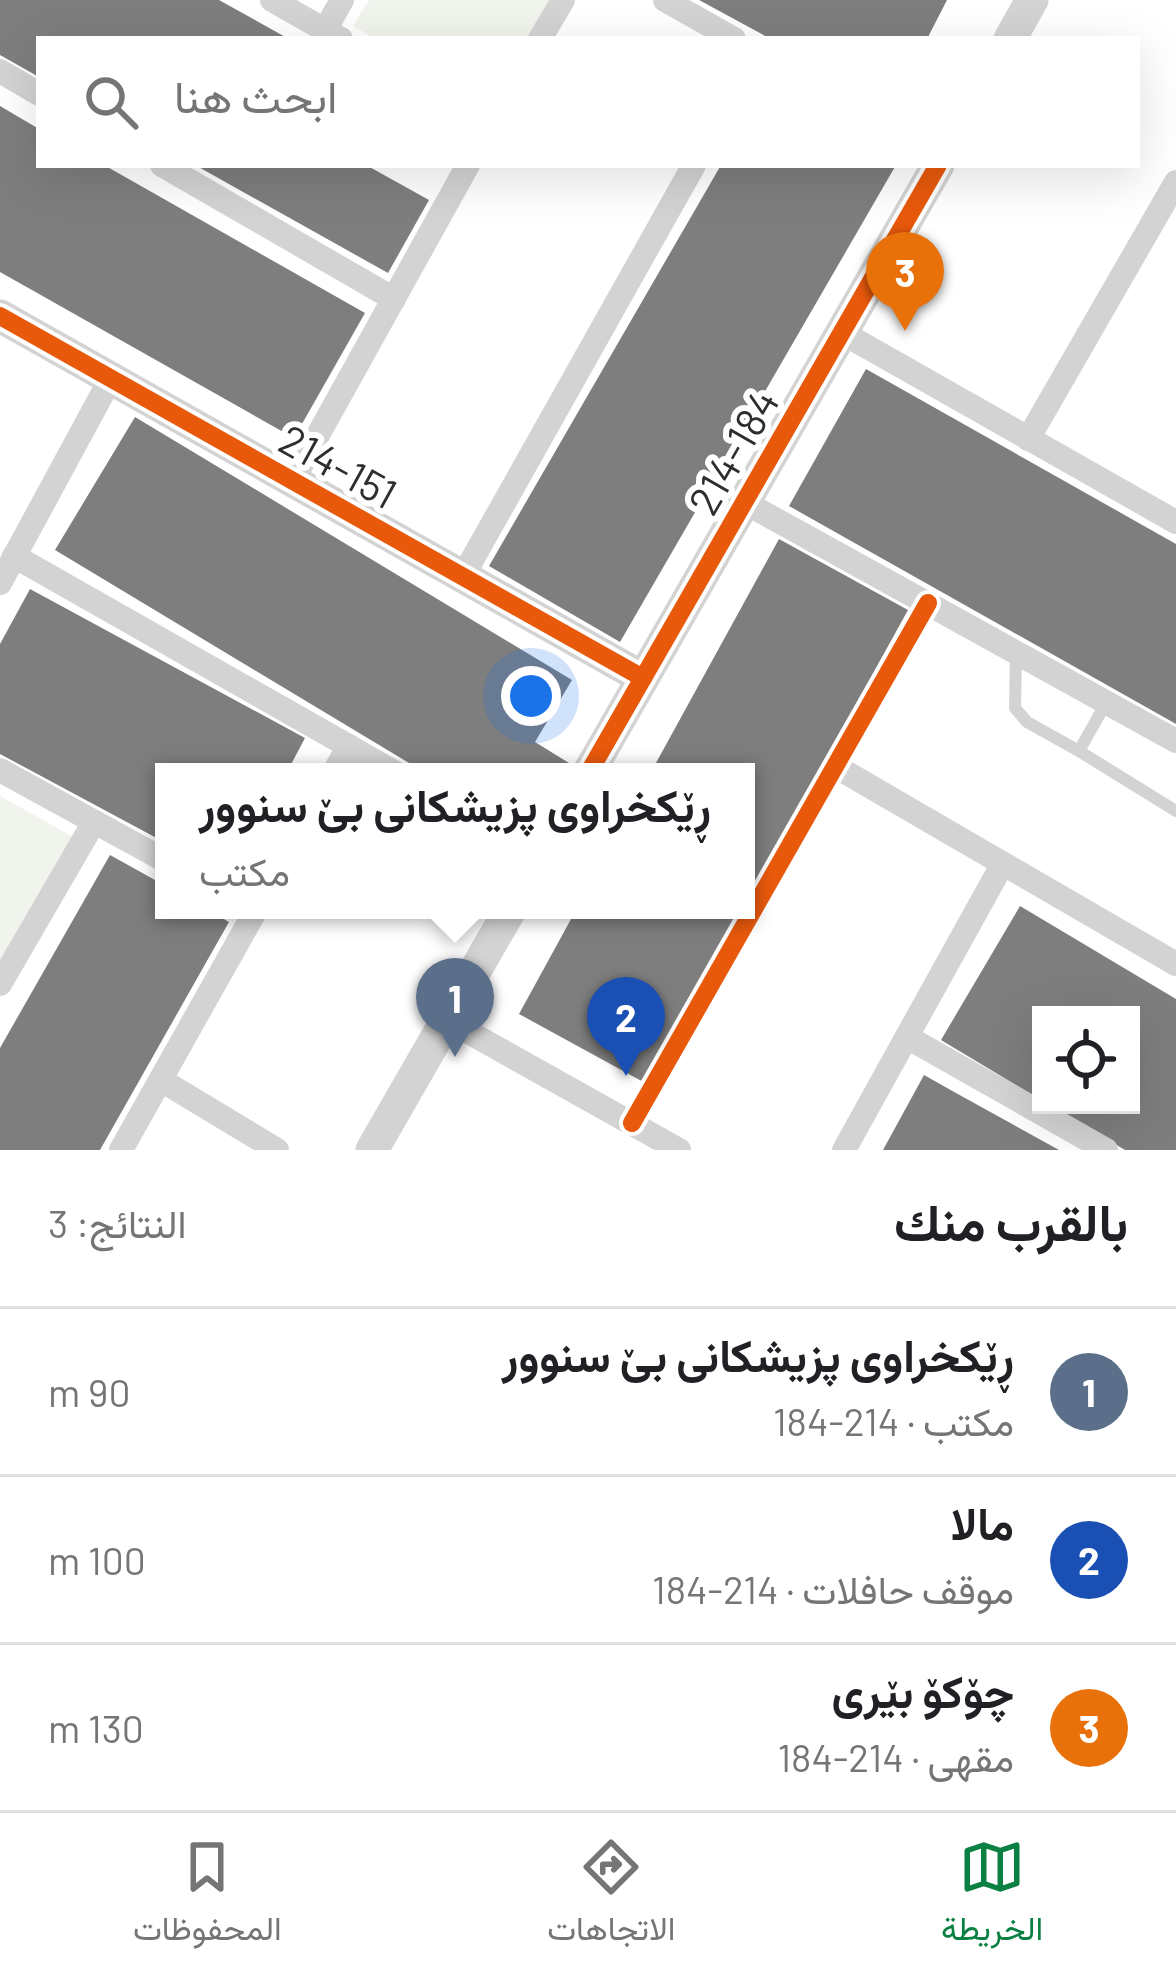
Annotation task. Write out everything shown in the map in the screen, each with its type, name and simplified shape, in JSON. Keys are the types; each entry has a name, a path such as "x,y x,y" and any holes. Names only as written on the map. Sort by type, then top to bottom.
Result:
{"street":[{"path":"272,0 333,34 342,0"},
{"path":"542,36 563,0"},
{"path":"665,0 729,36"},
{"path":"1012,36 1033,0"},
{"path":"0,71 36,92"},
{"path":"168,168 394,299"},
{"path":"292,481 467,168"},
{"path":"463,577 692,168"},
{"name":"214-184","path":"594,763 936,168"},
{"path":"1028,439 1176,182"},
{"name":"214-151","path":"0,316 643,678"},
{"path":"841,332 1176,522"},
{"path":"0,583 111,378"},
{"path":"744,502 1176,740"},
{"path":"14,556 378,763"},
{"path":"755,907 928,603"},
{"path":"339,763 349,746"},
{"path":"835,766 1176,964"},
{"path":"0,770 155,855"},
{"path":"0,984 94,822"},
{"path":"844,1150 1002,865"},
{"path":"121,1150 251,919"},
{"path":"372,1150 505,919"},
{"path":"632,1124 748,919"},
{"path":"447,1020 680,1150"},
{"path":"907,1037 1106,1150"},
{"path":"160,1080 277,1150"}],"lane":[{"path":"1016,652 1016,708 1027,722 1176,811"},
{"path":"1079,751 1106,703"}],"shaded area":[{"path":"369,0 552,0 531,36 370,36 353,26"},
{"path":"0,796 75,838 0,969"}],"building":[{"path":"0,0 219,0 284,36 36,36 36,75 0,55"},
{"path":"699,0 947,0 929,36 765,36"},
{"path":"0,106 36,127 36,168 109,168 365,313 294,438 0,272"},
{"path":"200,168 371,168 429,200 388,273"},
{"path":"719,168 894,168 620,642 489,566"},
{"path":"866,369 1176,544 1176,724 789,506"},
{"path":"135,417 572,680 535,742 569,763 409,763 55,550"},
{"path":"779,539 908,610 755,888 755,763 656,763"},
{"path":"30,589 305,738 292,763 155,763 155,837 0,754 0,644"},
{"path":"110,855 155,880 155,919 229,922 100,1150 0,1150 0,1048"},
{"path":"1020,906 1176,999 1176,1150 1125,1150 1065,1114 1140,1114 1140,1006 1032,1006 1032,1095 941,1040"},
{"path":"571,919 738,919 647,1084 519,1014"},
{"path":"924,1075 956,1093 1059,1150 883,1150"}],"cycle path":[{"path":"594,763 936,168"},
{"path":"0,316 643,678"},
{"path":"755,907 928,603"},
{"path":"632,1123 748,919"}],"place":[{"name":"چۆکۆ بێری","path":"905,331"},
{"name":"ڕێکخراوی پزیشکانی بێ سنوور","path":"455,1057"},
{"name":"مالا","path":"626,1076"}]}
